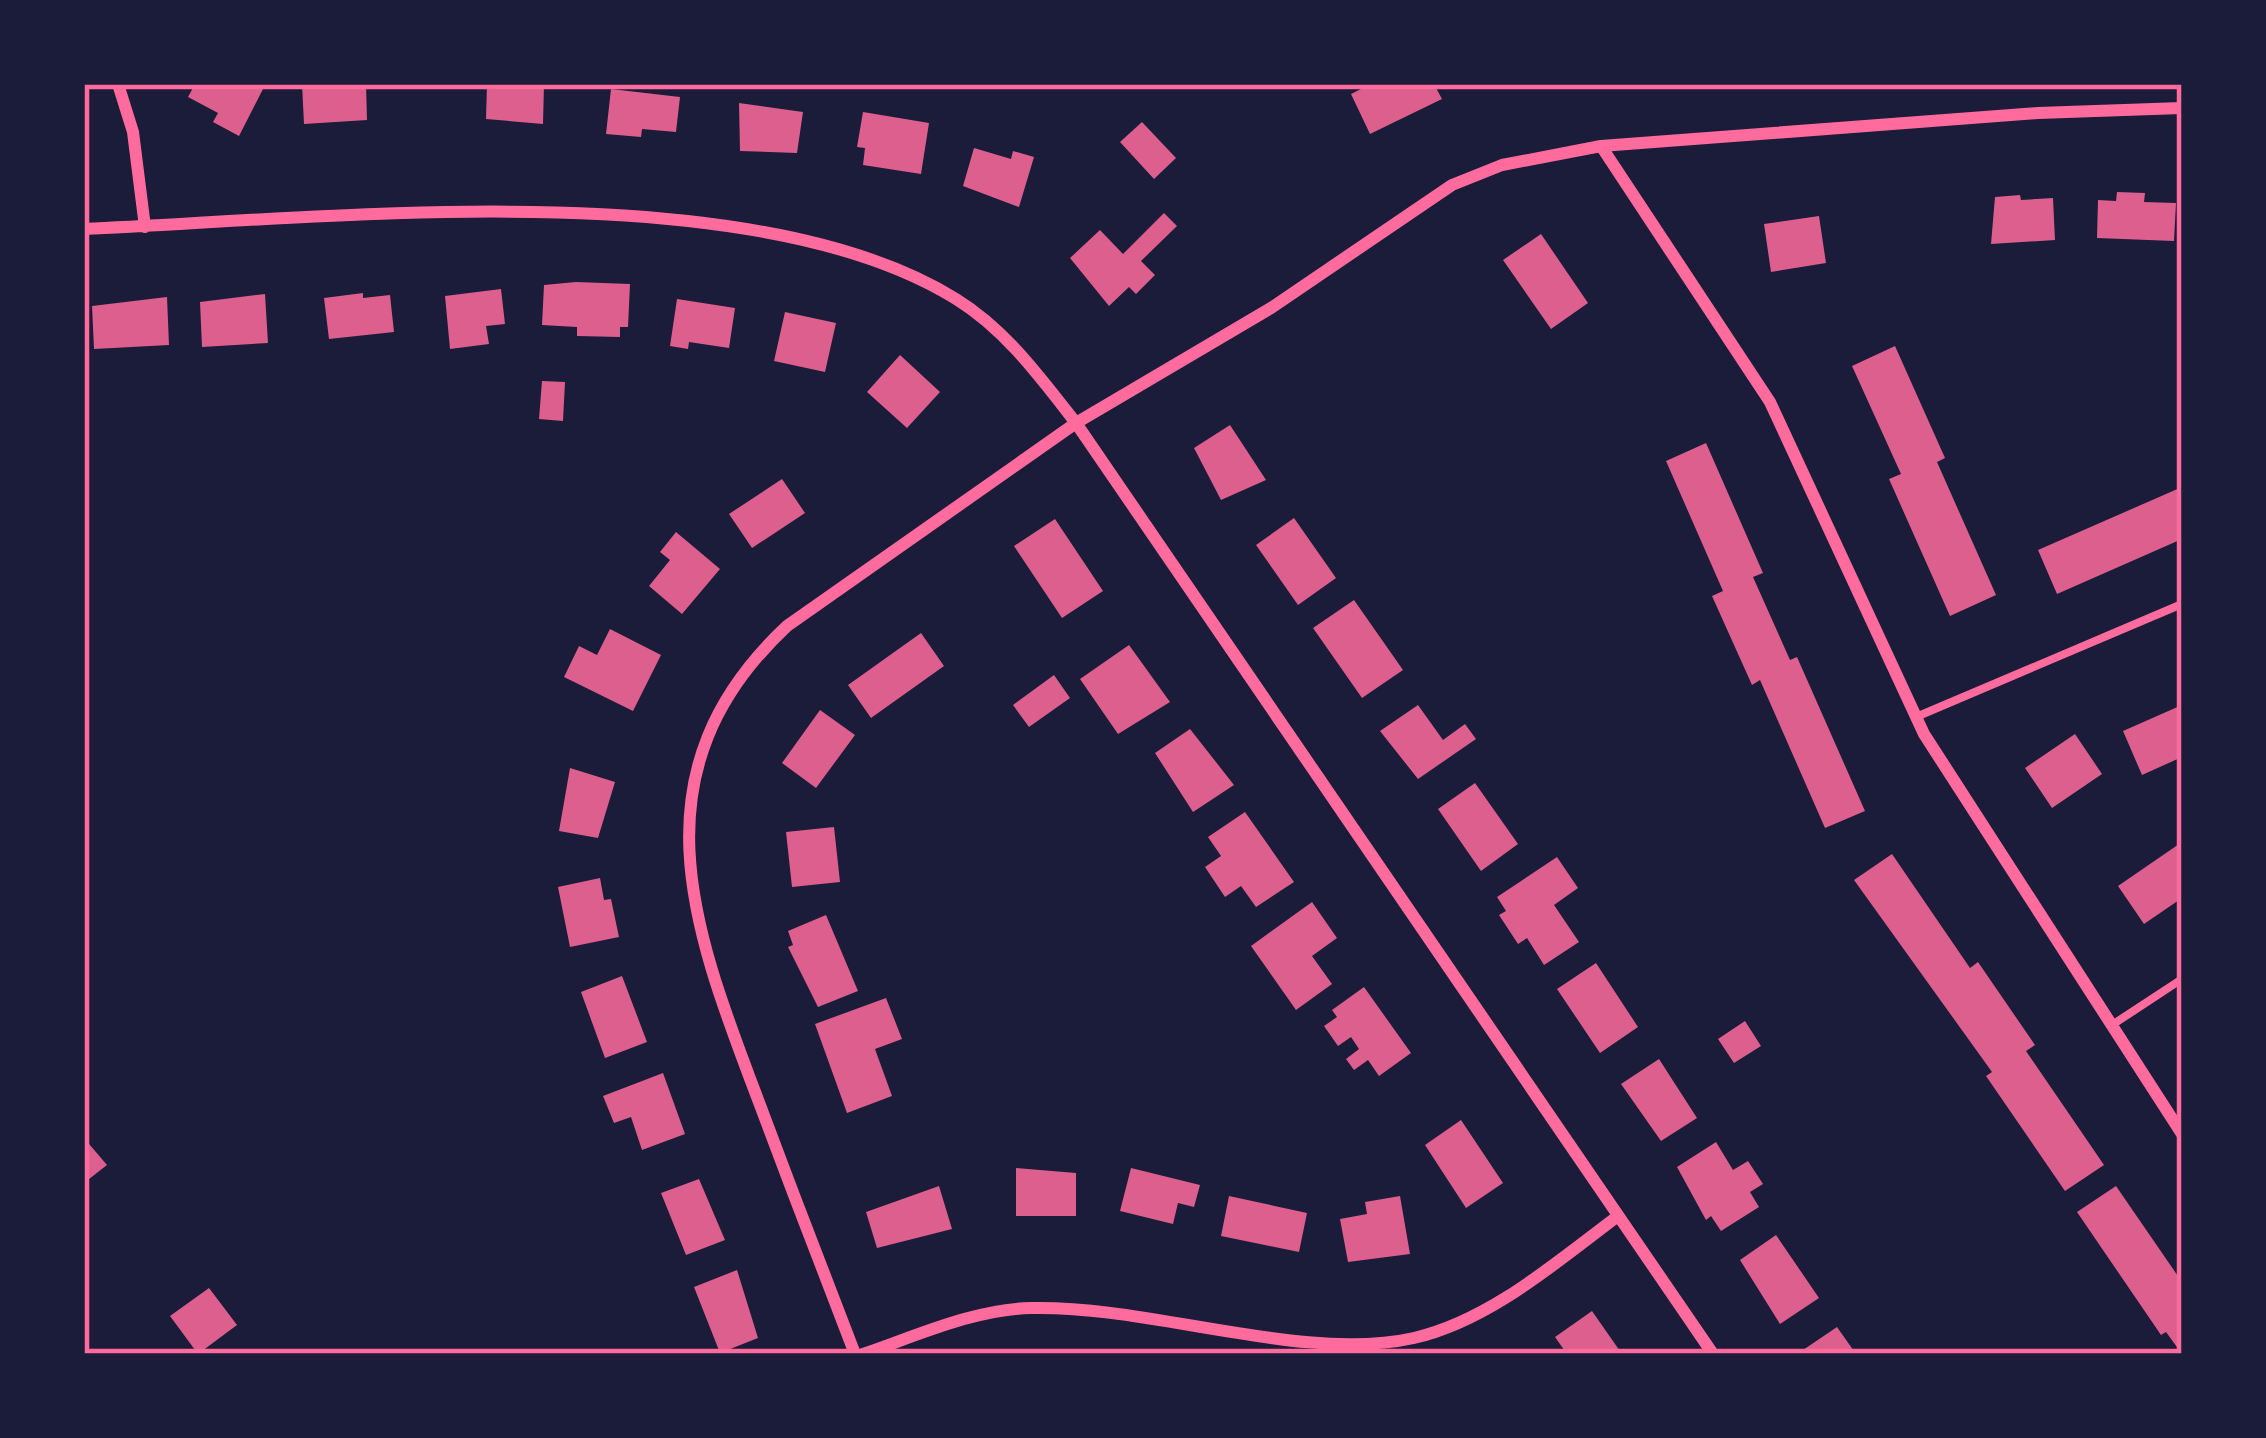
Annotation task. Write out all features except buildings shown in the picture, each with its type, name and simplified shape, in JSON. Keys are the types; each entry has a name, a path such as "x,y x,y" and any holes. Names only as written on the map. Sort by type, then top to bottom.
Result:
{"street":[{"path":"118,84 133,132 145,227"},
{"path":"1618,1216 1539,1276 1418,1338 1354,1346 1088,1309 1026,1308 961,1321 859,1354 704,949 685,848 688,798 702,750 750,660 787,626 1076,423 1270,308 1452,184 1502,165 1601,146 2038,113 2182,108"},
{"path":"1601,146 1770,402 1916,717 2182,1134"},
{"path":"84,230 418,215 620,216 770,233 868,258 958,301 999,331 1076,423 1713,1354"}],"lane":[{"path":"1916,717 2182,604"},
{"path":"2112,1025 2182,979"}]}
